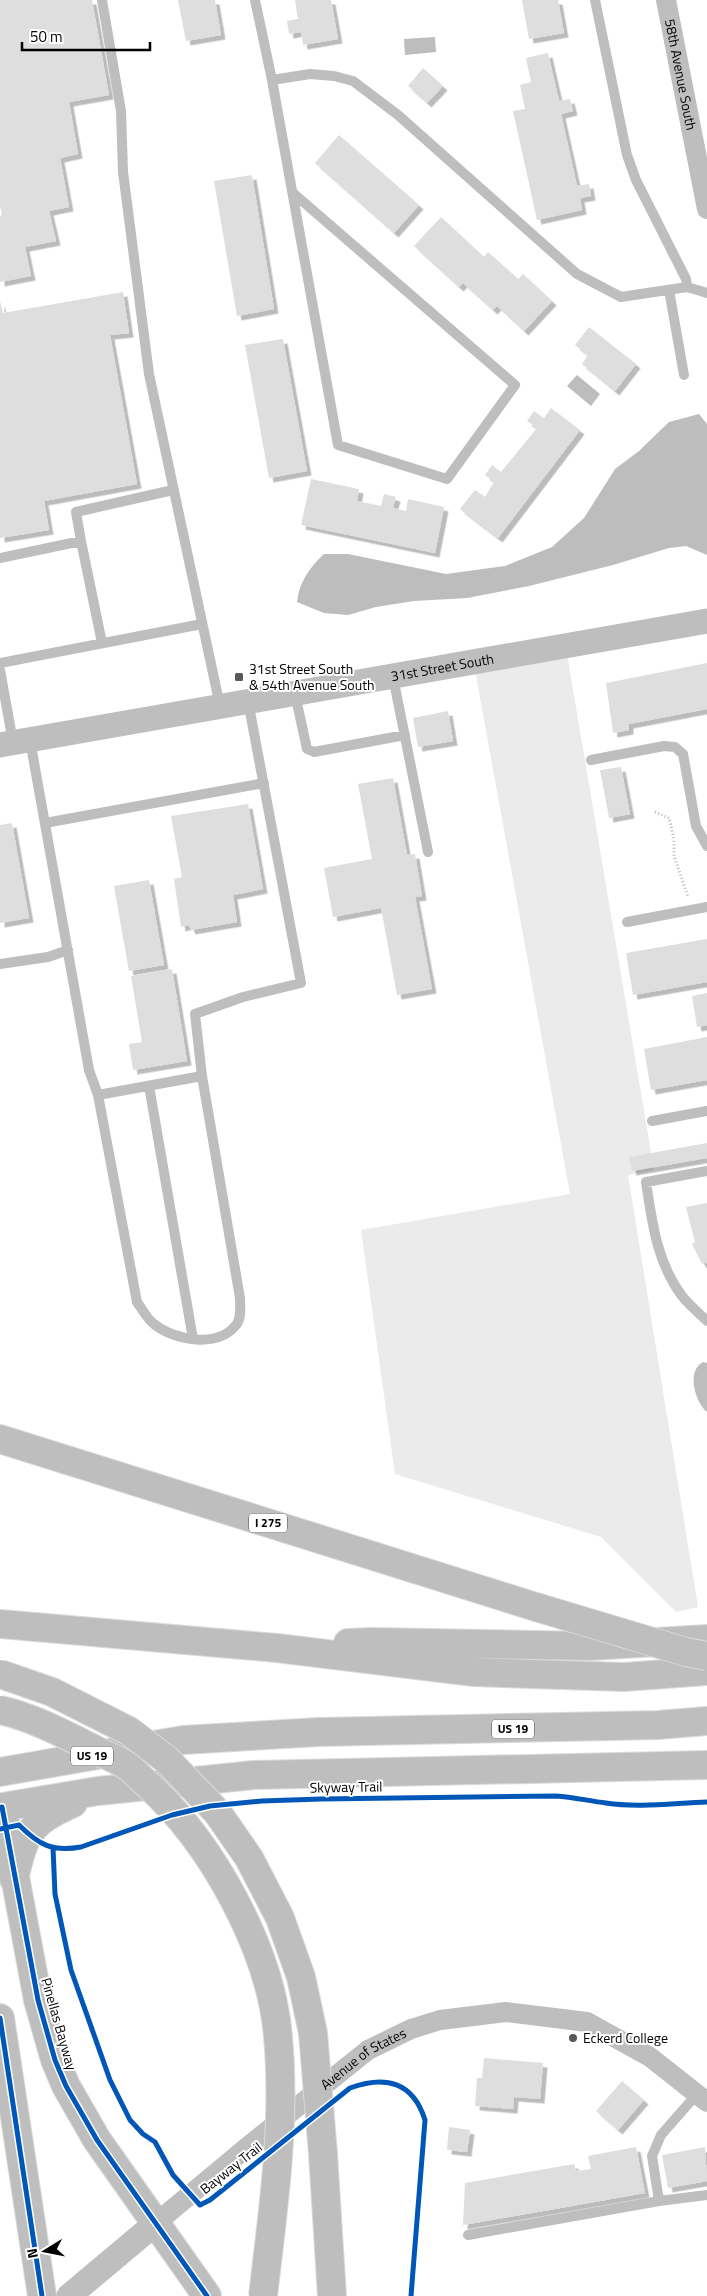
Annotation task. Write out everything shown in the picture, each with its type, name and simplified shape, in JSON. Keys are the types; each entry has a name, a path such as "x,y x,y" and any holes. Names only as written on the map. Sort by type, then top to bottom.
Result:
{"main road":[{"name":"I 275","path":"0,1439 536,1607 686,1652 707,1656"},
{"path":"7,1625 277,1648 474,1672 624,1677 707,1671"},
{"path":"277,1648 373,1642 590,1646 707,1639"},
{"path":"0,1674 52,1692 129,1731 167,1760 217,1812 249,1858 280,1918 301,1978 313,2032 324,2154 332,2296"},
{"path":"0,1710 16,1713 128,1766 167,1803 208,1855 245,1921 269,1983 278,2035 281,2098 277,2165 263,2296"},
{"name":"US 19","path":"0,1772 183,1740 319,1732 658,1726 707,1721"},
{"path":"14,1879 23,1843 28,1834 41,1820 98,1791 254,1775 707,1765"},
{"name":"Pinellas Bayway","path":"98,1791 2,1807 38,2000 55,2060 82,2116 207,2296"},
{"path":"0,2018 3,2055 42,2296"}],"street":[{"name":"58th Avenue South","path":"666,0 707,209"},
{"name":"31st Street South","path":"15,742 707,621"},
{"name":"Avenue of States","path":"69,2296 250,2144 368,2050 411,2029 440,2020 506,2012 587,2022 650,2057 702,2098"}],"lane":[{"path":"102,0 121,111 123,172 148,374 220,706"},
{"path":"255,0 272,80 292,193 338,445 447,478 515,385 292,193"},
{"path":"595,0 627,156 636,180 686,279 687,287"},
{"path":"272,80 310,74 334,76 353,82 398,115 577,274 622,297 687,287 707,292"},
{"path":"669,290 684,375"},
{"path":"102,643 76,512 173,490"},
{"path":"0,558 81,541"},
{"path":"0,663 202,624"},
{"path":"0,670 15,742 45,823 89,1070 98,1095 137,1302 154,1324 193,1339 218,1338 237,1325 241,1315 240,1298 202,1076 195,1014 243,998 302,983 248,701"},
{"path":"393,676 428,852"},
{"path":"294,693 307,748 314,752 404,735"},
{"path":"592,760 664,746 675,747 683,754 696,826 707,846"},
{"path":"45,823 264,783"},
{"path":"627,922 707,908"},
{"path":"0,964 48,957 68,950"},
{"path":"98,1095 202,1076"},
{"path":"149,1086 193,1339"},
{"path":"652,1121 707,1111"},
{"path":"707,1171 646,1182 655,1241 667,1270 682,1296 707,1321"},
{"path":"659,2201 652,2156 661,2135 702,2098"},
{"path":"468,2235 659,2201 707,2195"}],"path":[{"path":"655,812 666,815 672,827 674,856 686,888 690,910"}],"shaded area":[{"path":"435,37 436,52 405,55 404,39"},
{"path":"577,375 600,394 591,406 567,386"},
{"path":"699,414 707,424 707,555 686,546 669,548 613,565 529,586 467,598 414,601 376,607 348,615 324,613 297,602 300,588 306,575 324,554 348,554 446,574 505,566 552,547 584,518 615,469 639,451 669,422"},
{"path":"567,654 654,1170 628,1175 698,1607 676,1612 601,1537 395,1474 361,1230 570,1194 475,670"},
{"path":"703,1362 707,1363 707,1412 699,1401 694,1387 695,1372"}],"building":[{"path":"0,0 92,0 109,95 69,102 78,154 60,158 69,207 49,211 56,241 25,247 31,276 0,282 0,217 2,214 0,206"},
{"path":"178,0 215,0 221,35 186,41"},
{"path":"295,0 331,0 338,39 303,45 301,32 289,34 287,21 298,19"},
{"path":"522,0 558,0 564,33 529,39"},
{"path":"548,53 559,101 570,99 573,111 561,114 577,186 589,184 591,196 580,198 582,210 537,220 513,111 525,109 520,85 531,82 526,58"},
{"path":"423,68 443,86 427,103 408,86"},
{"path":"339,135 419,205 394,233 315,163"},
{"path":"252,175 274,309 237,316 214,181"},
{"path":"441,217 484,257 488,252 518,279 523,274 552,301 524,331 497,306 493,310 463,283 459,287 414,246"},
{"path":"123,292 129,333 110,335 137,484 44,501 49,530 0,538 0,301 3,313"},
{"path":"589,327 636,364 615,391 582,364 588,355 575,345"},
{"path":"283,339 307,471 269,478 245,345"},
{"path":"551,408 580,430 498,538 460,509 475,490 485,497 494,482 485,475 492,465 501,472 537,428 527,421 534,411 544,418"},
{"path":"311,479 359,489 357,501 381,506 384,494 396,497 393,508 406,511 408,499 444,507 435,553 301,525"},
{"path":"707,663 707,709 629,724 629,730 613,733 606,683"},
{"path":"448,711 453,741 418,747 413,718"},
{"path":"621,767 630,814 609,818 600,770"},
{"path":"393,778 407,855 415,854 422,896 415,897 432,989 397,995 381,908 333,917 324,868 372,859 358,784"},
{"path":"248,804 263,889 233,895 237,922 191,930 189,925 181,927 174,879 182,877 171,816"},
{"path":"12,823 29,918 0,923 0,825"},
{"path":"149,880 164,965 129,971 114,886"},
{"path":"707,939 707,982 633,995 626,953"},
{"path":"172,969 187,1061 133,1070 129,1044 142,1042 131,976"},
{"path":"707,993 707,1025 697,1027 692,996"},
{"path":"707,1037 707,1080 651,1090 644,1049"},
{"path":"707,1143 707,1158 632,1171 629,1157"},
{"path":"707,1203 707,1264 706,1262 702,1264 692,1244 695,1242 686,1207"},
{"path":"484,2058 543,2063 540,2099 514,2097 513,2109 475,2106 477,2078 482,2078"},
{"path":"622,2081 644,2100 618,2130 596,2111"},
{"path":"449,2127 470,2130 467,2152 447,2150"},
{"path":"636,2147 645,2193 463,2225 465,2183 574,2164 576,2171 591,2169 588,2156"},
{"path":"705,2147 707,2181 668,2188 662,2155"}],"cycle path":[{"name":"Skyway Trail","path":"0,1829 19,1825 40,1842 54,1848 71,1848 81,1847 172,1815 210,1806 262,1801 556,1796 631,1805 707,1802"},
{"path":"2,1807 38,2000 55,2060 66,2086 97,2140 207,2296"},
{"name":"Bayway Trail","path":"53,1848 55,1894 71,1970 110,2080 130,2120 143,2134 155,2142 173,2175 200,2205 210,2200 350,2088 363,2084 386,2082 396,2085 413,2097 420,2107 425,2120 411,2296"},
{"path":"0,2018 42,2296"}],"place":[{"name":"31st Street South & 54th Avenue South","path":"239,677"},
{"name":"Eckerd College","path":"573,2038"}]}
